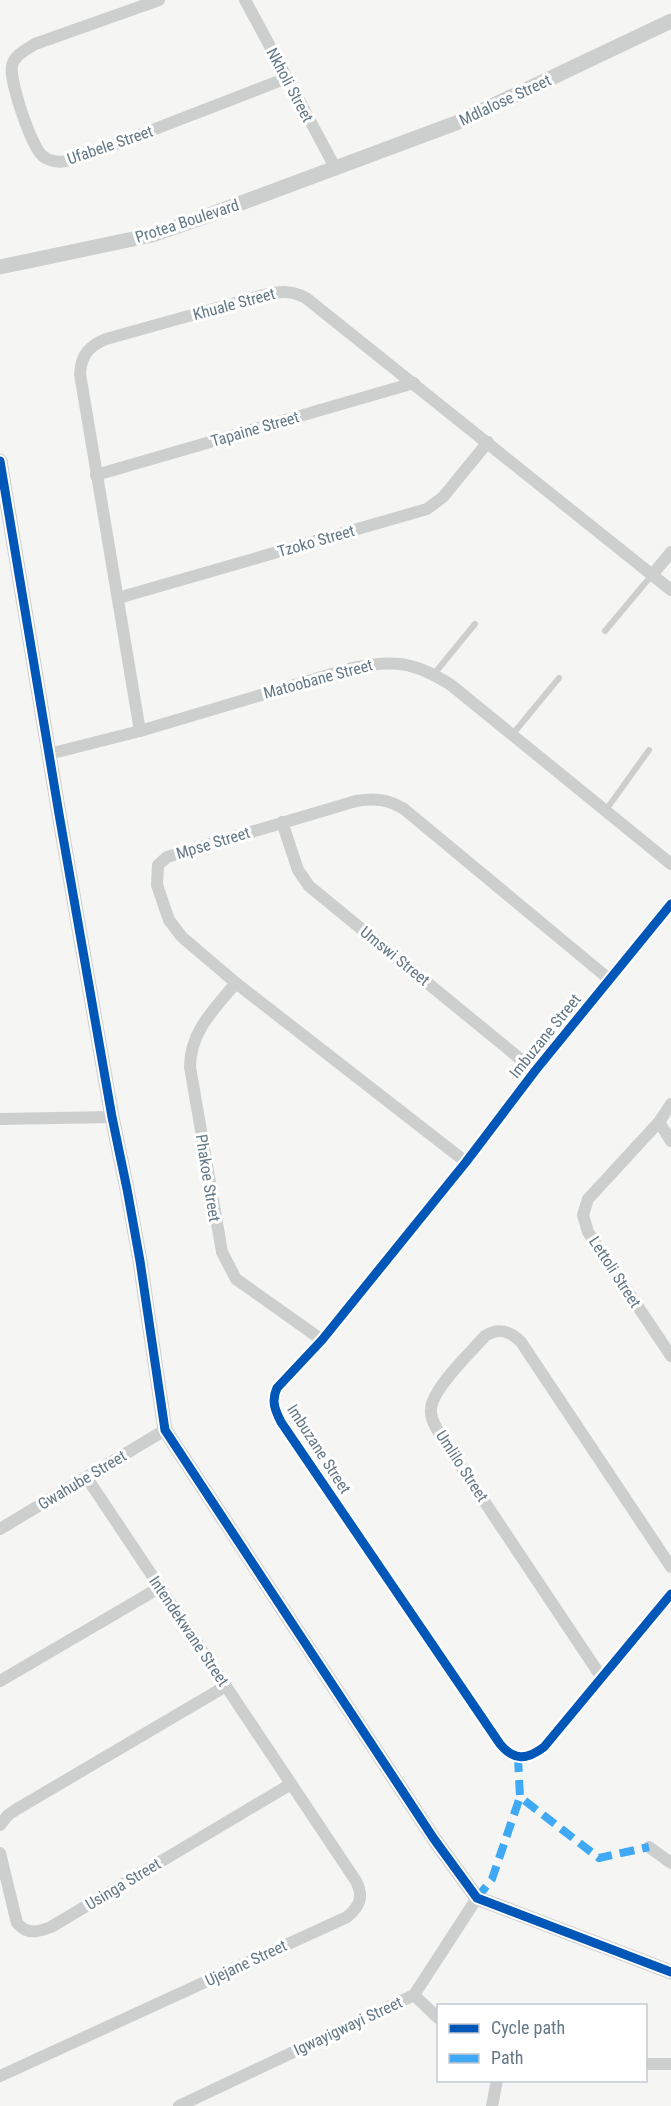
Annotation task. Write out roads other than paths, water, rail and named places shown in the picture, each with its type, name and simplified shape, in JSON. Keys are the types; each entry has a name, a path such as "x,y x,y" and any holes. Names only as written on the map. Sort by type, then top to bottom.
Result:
{"street":[{"name":"Ufabele Street","path":"159,0 35,44 17,56 12,67 12,80 36,148 46,159 58,163 85,156 286,78"},
{"name":"Nkholi Street","path":"245,0 336,169"},
{"name":"Mdlalose Street","path":"336,169 456,123 619,48 671,21"},
{"name":"Protea Boulevard","path":"0,267 162,232 336,169"},
{"name":"Khuale Street","path":"140,731 80,374 82,358 88,350 106,339 260,296 279,291 290,291 306,298 671,590"},
{"name":"Tapaine Street","path":"96,475 414,383"},
{"name":"Tzoko Street","path":"118,598 427,509 443,498 488,442"},
{"path":"0,461 112,1117 140,1261 165,1430 428,1830 477,1898 671,1972"},
{"path":"652,575 671,552"},
{"name":"Matoobane Street","path":"49,754 140,731 352,668 375,663 407,664 434,675 467,697 511,736 671,864"},
{"name":"Mpse Street","path":"466,1162 236,982 175,929 164,909 157,885 158,865 167,857 356,801 376,799 391,802 404,809 609,979"},
{"name":"Umswi Street","path":"282,822 298,870 309,886 535,1071"},
{"name":"Imbuzane Street","path":"671,904 535,1071 466,1162 322,1340 277,1388 273,1396 276,1412 500,1744 510,1754 518,1757 537,1753 555,1736 671,1594"},
{"name":"Phakoe Street","path":"236,982 201,1025 190,1056 222,1252 236,1279 322,1340"},
{"name":"Lettoli Street","path":"671,1104 658,1122 588,1199 583,1215 584,1223 596,1245 671,1356"},
{"path":"0,1119 112,1117"},
{"path":"658,1122 671,1141"},
{"name":"Umlilo Street","path":"602,1678 440,1435 432,1419 430,1410 436,1392 485,1336 495,1331 503,1331 514,1335 521,1342 671,1567"},
{"name":"Gwahube Street","path":"0,1529 165,1430"},
{"name":"Intendekwane Street","path":"87,1478 291,1784"},
{"path":"0,1681 159,1588"},
{"path":"0,1825 17,1809 226,1686"},
{"name":"Usinga Street","path":"0,1853 17,1923 29,1932 40,1931 61,1921 291,1784"},
{"name":"Ujejane Street","path":"0,2076 347,1917 356,1910 361,1893 356,1881 291,1784"},
{"path":"649,1847 671,1863"},
{"name":"Igwayigwayi Street","path":"179,2106 414,1995 477,1898"},
{"path":"414,1995 437,2017"},
{"path":"647,2064 671,2064"},
{"path":"492,2106 497,2082"}],"lane":[{"path":"605,631 652,575"},
{"path":"434,675 475,624"},
{"path":"511,736 559,678"},
{"path":"605,811 649,750"}]}
